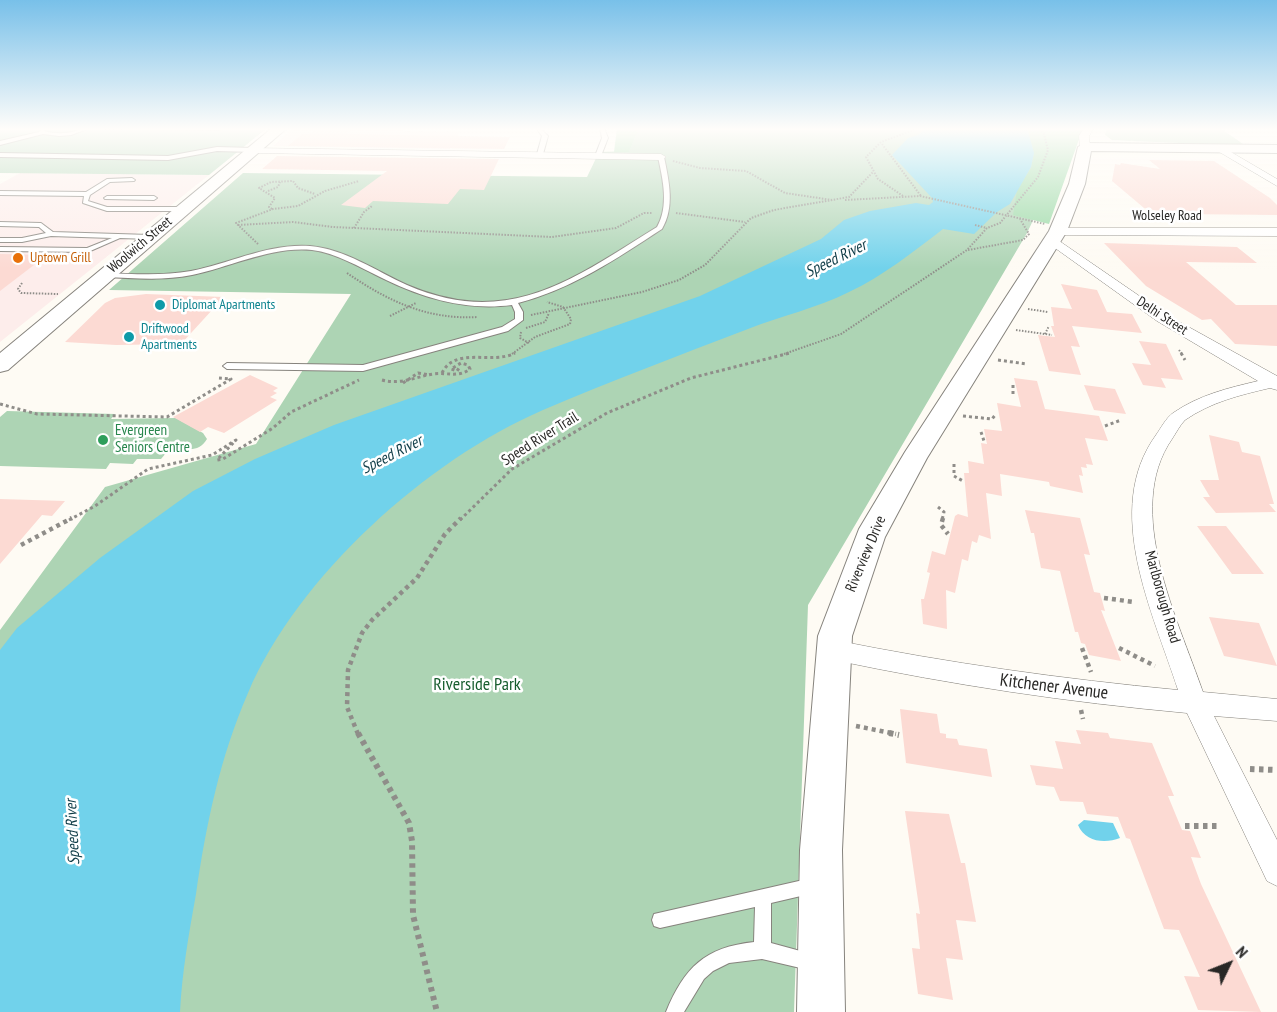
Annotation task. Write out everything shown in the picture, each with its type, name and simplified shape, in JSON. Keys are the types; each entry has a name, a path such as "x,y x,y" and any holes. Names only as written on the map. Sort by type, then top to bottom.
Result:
{"street":[{"name":"Woolwich Street","path":"3,359 150,237 220,175"},
{"name":"Riverview Drive","path":"821,1012 821,850 835,636 870,537 914,458 1056,233 1079,175"},
{"path":"1264,175 1277,183"},
{"name":"Wolseley Road","path":"1056,233 1277,232"},
{"name":"Delhi Street","path":"1056,233 1162,318 1275,382"},
{"name":"Marlborough Road","path":"1275,382 1217,396 1177,418 1154,451 1144,481 1142,512 1149,566 1194,701 1277,871"},
{"name":"Kitchener Avenue","path":"834,650 953,674 1080,692 1277,710"}],"lane":[{"path":"104,275 181,274 266,252 296,248 321,250 432,298 466,306 515,304 543,296 578,278 660,228 667,220 664,175"},
{"path":"0,193 87,194 109,180 131,179 123,186"},
{"path":"95,207 115,192"},
{"path":"87,194 85,202 95,207 183,209"},
{"path":"107,198 154,198"},
{"path":"0,224 42,225 51,234"},
{"path":"0,240 22,240 51,234 150,237"},
{"path":"0,249 88,250 125,237"},
{"path":"227,366 369,368 506,329 516,323 520,316 515,304"},
{"path":"660,920 763,899 821,883"},
{"path":"762,950 763,899"},
{"path":"675,1012 690,982 707,964 734,951 762,950 821,964"}],"path":[{"path":"751,175 785,193 837,200 856,192 870,175"},
{"path":"876,175 887,187 906,197"},
{"path":"906,175 922,196"},
{"name":"Speed River Trail","path":"437,1012 413,915 412,841 409,823 360,738 347,707 348,670 362,633 378,614 417,578 445,534 512,469 597,418 691,378 800,350 841,334 967,250 985,228 1000,223 1039,175"},
{"path":"273,209 269,207 274,198 268,191 259,188 271,182 293,181 298,188 316,194"},
{"path":"238,225 236,223 273,209 298,206 316,194 359,181"},
{"path":"268,191 278,187 280,182"},
{"path":"342,268 404,308 452,318 520,316 565,310 658,288 692,274 715,256 746,222 762,213 837,200 922,196 1019,218 1056,233"},
{"path":"353,229 364,212 372,206"},
{"path":"238,225 293,222 353,229 552,237 616,228 644,213 706,215 746,222"},
{"path":"967,250 1023,240 1029,234 1019,218"},
{"path":"238,225 266,252"},
{"path":"975,225 985,228"},
{"path":"22,283 18,289 21,293 63,294"},
{"path":"390,316 404,308 432,298"},
{"path":"1027,309 1048,312"},
{"path":"442,373 443,368 451,361 504,357 519,352 534,337 570,324 571,319 565,310"},
{"path":"529,343 520,338 522,331 545,322 549,313"},
{"path":"1045,334 1049,326"},
{"path":"1015,330 1052,335"},
{"path":"1179,350 1185,360"},
{"path":"997,360 1027,364"},
{"path":"382,381 402,383 418,373 459,376 470,369 468,364 458,363 451,369 457,371 459,368"},
{"path":"21,545 95,506 148,469 204,458 236,440 218,460 230,455 273,428 291,412 353,385 362,374"},
{"path":"0,404 37,414 167,417 231,379 219,378"},
{"path":"1013,385 1013,395"},
{"path":"963,416 992,419 996,414"},
{"path":"1105,426 1121,420"},
{"path":"981,432 984,441"},
{"path":"954,465 954,476 963,481"},
{"path":"938,507 944,512 941,525 948,534"},
{"path":"1104,598 1134,602"},
{"path":"1082,648 1092,676"},
{"path":"1119,648 1126,649 1143,662 1155,666"},
{"path":"1080,709 1083,719"},
{"path":"855,726 899,735"},
{"path":"1246,769 1276,770"},
{"path":"1185,826 1221,826"}],"shaded area":[{"path":"16,175 209,175 0,342 0,184"}],"green space":[{"name":"Riverside Park","path":"240,175 1055,175 1027,233 808,605 794,1012 0,1012 0,630 105,487 256,444 351,294 109,290"},
{"path":"1026,175 1066,175 1049,224 1013,215 1017,190"},
{"name":"Evergreen Seniors Centre","path":"7,411 115,414 111,419 176,418 203,433 207,439 195,449 171,447 161,459 137,459 133,464 110,463 106,469 0,466 0,417"}],"water":[{"name":"Speed River","path":"911,175 1026,175 1010,204 997,212 974,234 943,229 886,271 837,298 761,324 543,410 499,432 455,459 371,526 333,565 299,606 270,649 238,717 215,792 204,842 186,953 180,1012 0,1012 0,650 17,628 100,558 193,491 255,459 334,425 700,296 821,239 844,220 870,211 916,203 929,205 933,202"},
{"path":"1084,820 1113,823 1120,838 1102,841 1090,838 1081,831 1078,825"}],"building":[{"path":"381,175 491,175 484,190 460,189 448,204 373,201 365,208 341,205"},
{"path":"1113,175 1236,175 1270,198 1277,205 1277,215 1173,214 1144,208 1112,181"},
{"path":"1104,243 1237,247 1257,263 1186,262 1236,305 1277,305 1277,346 1235,344 1211,319 1202,320 1146,286"},
{"path":"0,254 47,255 0,291"},
{"path":"1061,284 1097,290 1107,312 1132,314 1142,333 1072,326 1080,347 1071,346 1081,375 1049,371 1038,335 1055,337 1051,326 1054,326 1051,307 1072,309"},
{"path":"146,294 224,297 181,344 116,345 65,342 105,303 115,298"},
{"path":"1139,341 1166,344 1183,380 1161,378 1166,388 1143,385 1132,363 1151,365"},
{"path":"250,375 278,388 273,391 277,393 270,397 277,400 224,433 208,427 200,432 173,417"},
{"path":"1014,378 1037,381 1045,409 1099,416 1108,441 1085,438 1093,465 1086,464 1087,468 1081,467 1083,476 1079,475 1083,493 1050,486 1049,482 1000,474 1002,496 986,493 991,539 979,535 977,543 972,541 968,561 962,559 955,593 946,590 947,629 923,624 921,599 924,599 930,573 927,572 932,551 945,555 955,516 958,514 968,517 964,473 969,473 968,461 984,464 981,443 987,444 984,429 1002,431 997,403 1021,407"},
{"path":"1084,385 1115,389 1126,414 1094,410"},
{"path":"1209,435 1239,442 1242,452 1260,456 1274,504 1269,504 1276,512 1216,513 1203,497 1210,497 1200,480 1219,480"},
{"path":"0,499 65,501 52,516 42,515 0,564"},
{"path":"1025,510 1080,518 1090,555 1084,554 1094,592 1100,593 1105,611 1101,610 1121,661 1089,655 1085,644 1081,643 1078,632 1075,632 1060,571 1041,568 1034,533 1031,533"},
{"path":"1197,526 1226,526 1264,574 1232,574"},
{"path":"1209,617 1259,623 1277,666 1224,656"},
{"path":"900,709 937,714 940,733 946,734 946,738 957,739 959,745 987,749 992,777 906,763"},
{"path":"1076,730 1108,733 1110,738 1152,743 1174,796 1168,796 1182,830 1190,831 1201,858 1191,857 1201,884 1261,1012 1198,1010 1184,976 1200,977 1179,930 1164,929 1130,839 1126,838 1118,817 1087,814 1083,802 1060,801 1054,787 1036,785 1030,765 1063,769 1055,741 1081,744"},
{"path":"905,811 949,814 961,863 965,863 976,922 956,920 963,960 946,958 953,1000 918,994 912,948 920,949 916,913 920,914"}],"place":[{"name":"Uptown Grill","path":"18,258"},
{"name":"Diplomat Apartments","path":"160,305"},
{"name":"Driftwood Apartments","path":"129,337"},
{"name":"Evergreen Seniors Centre","path":"103,440"}]}
